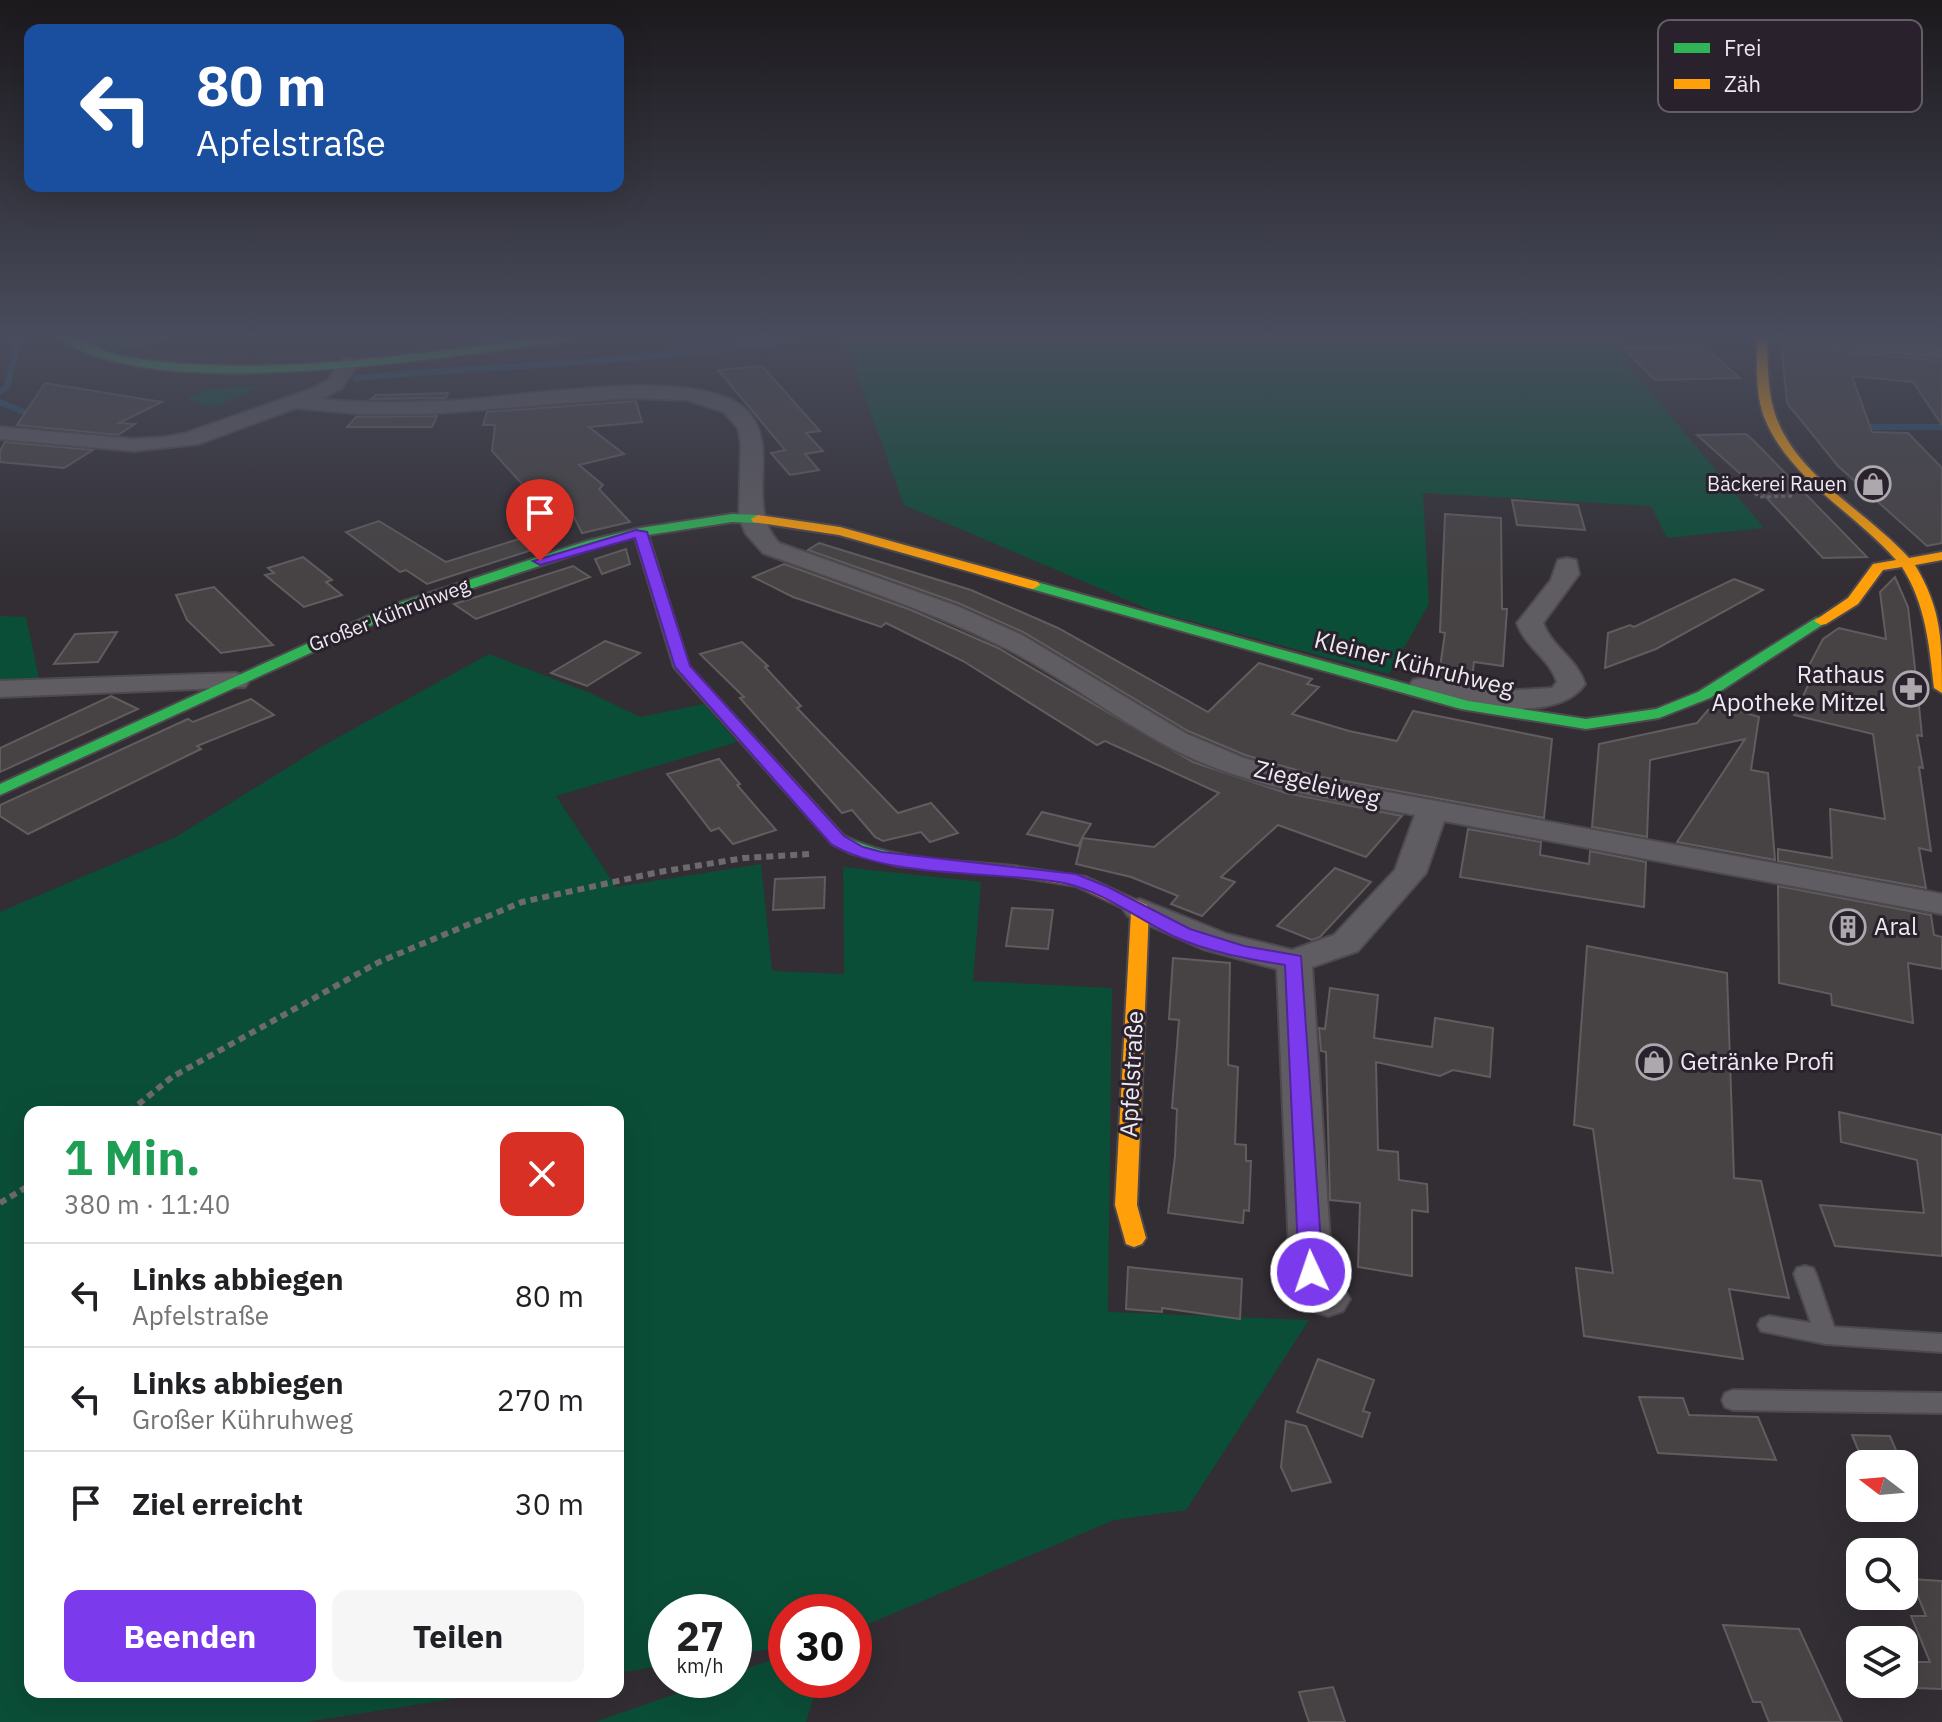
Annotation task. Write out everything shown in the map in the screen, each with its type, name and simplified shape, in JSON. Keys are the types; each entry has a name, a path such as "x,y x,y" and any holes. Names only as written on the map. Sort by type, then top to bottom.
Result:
{"street":[{"path":"0,433 148,445 190,439 249,418"},
{"path":"742,418 751,431 750,518"},
{"path":"1772,418 1775,430 1807,467 1905,561 1930,611 1942,688"},
{"name":"Großer Kühruhweg","path":"0,790 395,609 640,532 714,519 750,518 802,524 876,540"},
{"name":"Ziegeleiweg","path":"750,518 756,534 771,548 948,611 1013,641 1177,740 1234,764 1312,787 1942,904"},
{"path":"640,532 682,667 838,840 856,851 882,857 1080,881 1183,933 1241,952 1294,961 1346,943 1410,873 1432,810"},
{"name":"Kleiner Kühruhweg","path":"876,540 1467,706 1555,722 1586,724 1659,713 1704,695 1853,601 1878,567 1942,556"},
{"path":"1357,674 1491,696 1538,700 1558,697 1570,687 1571,680 1538,640 1530,623 1537,607 1567,577 1567,565"},
{"name":"Großer Kühruhweg","path":"0,689 235,681"},
{"name":"Apfelstraße","path":"1134,1238 1126,1205 1140,909"},
{"path":"1294,961 1311,1272 1328,1299"}],"lane":[{"path":"1805,1274 1826,1335"},
{"path":"1769,1325 1826,1335 1942,1343"},
{"path":"1733,1400 1942,1403"}],"path":[{"path":"1745,483 1759,497"},
{"path":"136,1106 172,1077 379,962 522,902 659,872 744,858 856,851"},
{"path":"0,1203 24,1189"}],"green space":[{"path":"873,418 1673,418 1764,528 1667,538 1651,506 1423,493 1429,604 1389,674 1153,611 904,505"},
{"path":"0,616 26,617 39,678 0,680"},
{"path":"489,654 590,693 640,717 704,704 737,742 556,796 616,887 761,864 772,971 844,974 843,867 981,882 973,981 1112,988 1108,1312 1309,1320 1186,1510 1114,1520 872,1622 872,1594 768,1594 768,1649 752,1652 752,1594 648,1594 648,1668 624,1672 624,1106 24,1106 24,1698 458,1698 306,1722 0,1722 0,912 176,837 321,747"},
{"path":"768,1661 768,1698 813,1698 806,1722 595,1722 664,1698 752,1698 752,1667"}],"building":[{"path":"21,418 129,418 119,423 135,424 118,435 17,425"},
{"path":"355,418 436,418 432,427 347,427"},
{"path":"485,418 641,418 642,422 589,427 624,454 579,465 603,485 599,489 630,522 582,533 560,489 533,496 492,451 495,425 483,425"},
{"path":"759,418 809,418 820,431 806,433 823,451 805,454 819,470 790,475 771,453 785,450"},
{"path":"1799,418 1867,418 1872,432 1908,433 1942,468 1942,543 1927,546 1838,466"},
{"path":"1746,434 1867,557 1823,558 1764,495 1697,435"},
{"path":"5,442 93,450 64,468 0,462 0,451"},
{"path":"1512,500 1578,505 1585,530 1517,525"},
{"path":"1445,514 1501,518 1502,609 1507,609 1503,666 1474,662 1472,678 1439,674 1445,633 1440,632"},
{"path":"379,521 446,562 522,538 536,548 544,546 427,584 406,570 400,572 346,532"},
{"path":"819,543 971,590 1058,628 1208,712 1259,663 1312,679 1307,684 1319,687 1292,714 1349,731 1397,741 1413,711 1552,739 1544,818 1317,776 1245,755 1188,731 1023,632 958,603 808,550"},
{"path":"626,549 630,564 602,574 595,559"},
{"path":"303,557 332,580 326,582 342,595 304,607 265,575 274,573 268,568"},
{"path":"784,564 911,610 998,648 1193,762 1286,793 1402,816 1366,857 1278,825 1221,877 1235,882 1202,916 1171,904 1178,896 1131,877 1076,864 1082,839 1078,846 1027,834 1042,812 1091,824 1082,838 1154,847 1219,793 1105,741 1097,745 963,661 886,623 881,627 793,597 753,577"},
{"path":"573,566 590,577 476,619 454,604"},
{"path":"1895,577 1908,607 1922,736 1917,735 1923,768 1919,767 1931,851 1919,848 1926,888 1778,861 1778,849 1832,858 1830,809 1885,819 1873,734 1794,715 1813,675 1805,673 1823,639 1839,628 1886,639 1880,592"},
{"path":"1734,579 1763,590 1656,649 1605,668 1608,633 1630,625 1634,627"},
{"path":"214,587 273,645 221,653 187,620 176,595"},
{"path":"117,632 98,662 54,664 75,634"},
{"path":"605,641 640,653 587,686 551,673"},
{"path":"742,642 768,666 765,667 801,706 797,708 898,813 931,803 958,833 930,842 921,832 883,841 875,837 852,810 842,813 740,698 744,697 700,654"},
{"path":"111,696 138,709 0,772 0,748"},
{"path":"251,699 274,715 197,746 201,749 28,834 0,816 0,805 188,719 193,722"},
{"path":"1720,705 1759,717 1751,770 1768,773 1775,860 1677,842 1745,739 1650,760 1647,837 1592,827 1599,744 1697,723 1708,710"},
{"path":"719,759 776,830 733,844 719,828 711,831 667,774"},
{"path":"1468,829 1541,842 1540,855 1589,864 1590,851 1646,862 1644,907 1460,877"},
{"path":"1335,868 1371,882 1320,937 1312,940 1277,926"},
{"path":"825,877 824,908 773,910 775,879"},
{"path":"1778,886 1931,915 1934,935 1942,937 1942,969 1908,963 1913,1023 1832,1005 1831,994 1779,983"},
{"path":"1012,908 1053,910 1048,949 1006,946"},
{"path":"1587,946 1727,973 1734,1178 1761,1181 1789,1298 1729,1289 1743,1359 1584,1336 1576,1268 1613,1273 1593,1129 1574,1125"},
{"path":"1173,958 1230,963 1228,1065 1238,1067 1235,1144 1246,1145 1246,1161 1251,1161 1249,1211 1244,1210 1243,1223 1168,1213 1175,1156 1177,1109 1172,1108 1179,1020 1169,1019"},
{"path":"1330,988 1378,995 1374,1038 1432,1047 1435,1018 1493,1028 1490,1077 1453,1070 1440,1076 1376,1062 1378,1150 1398,1152 1399,1180 1427,1184 1428,1212 1412,1210 1412,1276 1358,1267 1360,1203 1330,1200 1326,1052 1321,1051 1319,1028 1325,1029"},
{"path":"1839,1112 1942,1135 1942,1256 1835,1246 1820,1205 1924,1213 1917,1160 1841,1142"},
{"path":"1128,1267 1242,1279 1240,1319 1162,1308 1162,1312 1126,1309"},
{"path":"1318,1359 1374,1380 1363,1411 1370,1413 1362,1437 1297,1412"},
{"path":"1639,1397 1683,1398 1689,1415 1758,1417 1776,1460 1658,1453"},
{"path":"1286,1421 1306,1426 1331,1482 1292,1491 1281,1467"},
{"path":"1852,1435 1890,1436 1896,1450 1858,1450"},
{"path":"1918,1579 1942,1581 1942,1689 1918,1688 1918,1662 1930,1662 1918,1626 1911,1616 1926,1616 1918,1596"},
{"path":"1723,1625 1799,1629 1842,1722 1769,1722 1761,1702 1753,1702"},
{"path":"1333,1687 1345,1722 1309,1722 1299,1692"}],"waterway":[{"path":"1859,427 1942,427"}],"traffic: fast":[{"path":"0,790 395,609 592,544 640,532 732,518 758,519"},
{"path":"640,532 682,667 838,840 856,849 899,861 1013,871"},
{"path":"1033,585 1467,706 1586,724 1659,713 1704,695 1821,621"}],"traffic: slow":[{"path":"1771,418 1783,442 1800,464 1887,541 1906,562 1921,586 1930,610 1942,688"},
{"path":"758,519 840,531 1033,585"},
{"path":"1821,621 1853,601 1878,567 1942,556"},
{"path":"1013,871 1080,881 1140,909 1126,1205 1134,1238"}],"place":[{"name":"Bäckerei Rauen","path":"1873,484"},
{"name":"Rathaus Apotheke Mitzel","path":"1911,689"},
{"name":"Aral","path":"1848,927"},
{"name":"Getränke Profi","path":"1654,1062"}],"route":[{"path":"540,561 640,532 682,667 838,840 856,851 882,857 1069,878 1140,909 1183,933 1241,952 1294,961 1311,1272"}]}
